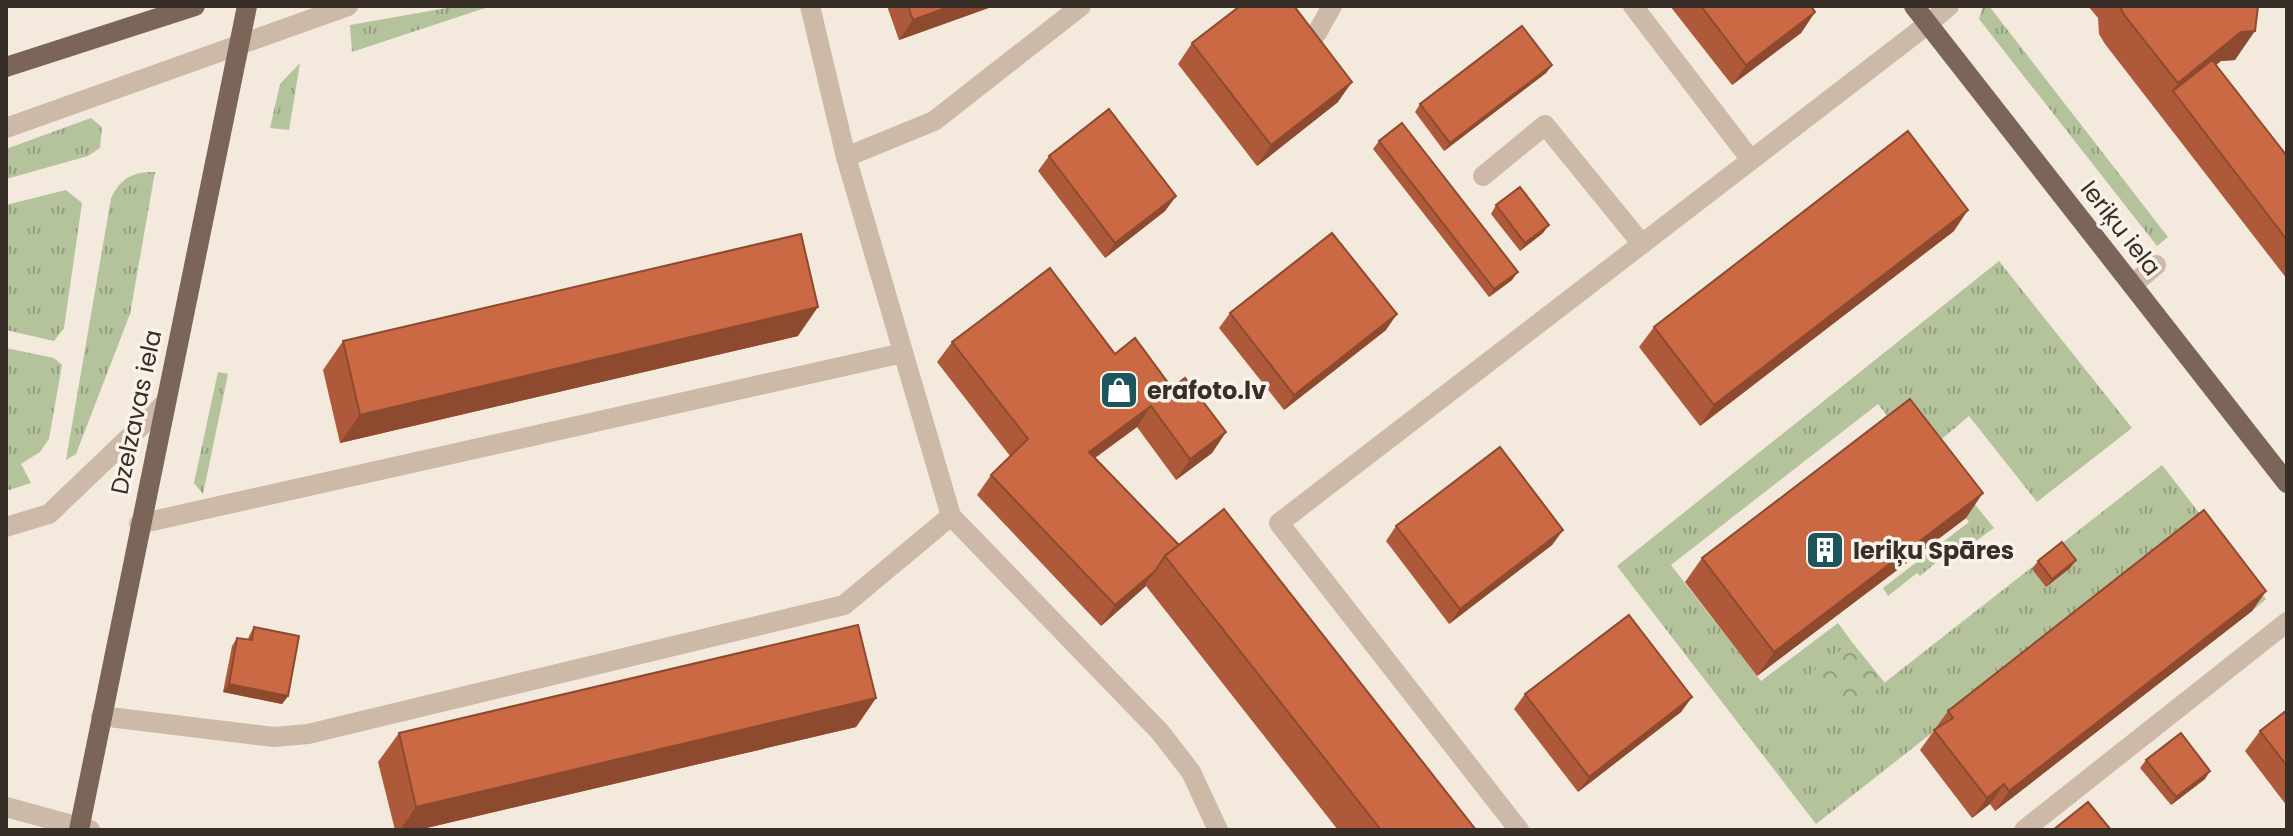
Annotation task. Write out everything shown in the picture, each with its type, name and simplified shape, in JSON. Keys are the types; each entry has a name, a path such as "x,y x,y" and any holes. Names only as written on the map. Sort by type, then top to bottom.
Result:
{"main road":[{"path":"6,67 195,6"},
{"name":"Dzelzavas iela","path":"83,829 101,716 139,524 247,6"},
{"name":"Ieriķu iela","path":"1914,6 2287,483"}],"street":[{"path":"6,128 348,6"},
{"path":"810,6 846,157 951,516 1160,732 1191,772 1218,830"},
{"path":"846,157 934,121 1081,6"},
{"path":"1317,33 1332,6"},
{"path":"1633,6 1751,160"},
{"path":"1519,830 1279,523 1949,6"},
{"path":"1483,176 1545,125 1642,244"},
{"path":"2132,285 2156,265"},
{"path":"139,524 903,353"},
{"path":"6,527 49,514 165,403"},
{"path":"101,716 274,737 323,730 844,605 951,516"},
{"path":"2024,830 2287,622"},
{"path":"6,807 83,829"}],"green space":[{"path":"458,6 491,6 352,52 350,25"},
{"path":"1983,6 1989,6 2168,237 2157,246 1979,19"},
{"path":"300,63 289,130 270,128 280,84"},
{"path":"91,118 102,127 100,148 88,156 6,179 6,149"},
{"path":"155,172 130,314 76,454 66,460 111,198 128,178"},
{"path":"66,190 82,203 64,328 54,341 6,330 6,205"},
{"path":"1999,261 2132,428 2037,502 1969,416 1919,458 1878,404 1671,565 1757,676 1761,681 1838,623 1852,642 1812,673 1842,716 2162,465 2266,599 2252,611 2189,531 1816,824 1617,566"},
{"path":"6,348 54,358 62,365 49,439 40,452 21,464 31,483 9,490 6,490"},
{"path":"218,372 228,374 203,494 194,483"},
{"path":"1956,481 1994,528 1962,551 1950,551 1920,576 1917,573 1888,596 1883,588 1969,522 1944,490"},
{"path":"1852,642 1885,683 1842,717 1811,673"}],"building":[{"path":"908,6 951,6 913,20"},
{"path":"1240,6 1294,6 1352,82 1271,145 1192,43"},
{"path":"1701,6 1811,6 1815,12 1746,65"},
{"path":"2119,6 2258,6 2255,31 2241,32 2178,83"},
{"path":"1522,26 1552,65 1450,143 1420,104"},
{"path":"2212,60 2287,156 2287,240 2173,91"},
{"path":"1109,109 1176,196 1115,243 1049,156"},
{"path":"1402,123 1518,272 1494,289 1379,141"},
{"path":"1908,131 1968,210 1714,405 1654,327"},
{"path":"1520,187 1549,225 1525,243 1496,205"},
{"path":"1332,233 1397,314 1294,395 1230,313"},
{"path":"801,234 818,307 360,415 343,341"},
{"path":"1050,268 1115,354 1135,338 1172,388 1185,378 1226,432 1190,459 1151,406 1089,452 1179,545 1165,556 1155,571 1115,605 991,475 1028,439 952,342"},
{"name":"Ieriķu Spāres","path":"1910,399 1983,493 1774,652 1702,558"},
{"path":"1500,447 1563,530 1460,609 1396,526"},
{"path":"1224,509 1476,830 1381,830 1165,556"},
{"path":"2204,510 2266,591 2009,791 2004,784 1987,798 1934,730 1953,718 1948,711"},
{"path":"2062,542 2076,560 2052,579 2038,561"},
{"path":"1629,615 1692,697 1589,777 1525,694"},
{"path":"858,625 876,698 416,807 399,733"},
{"path":"254,627 299,636 288,696 229,684 237,638 252,640"},
{"path":"2287,710 2287,766 2260,731"},
{"path":"2181,733 2210,771 2176,797 2146,760"},
{"path":"2088,802 2111,830 2053,830"}],"place":[{"name":"erafoto.lv","path":"1119,390"},
{"name":"Ieriķu Spāres","path":"1825,550"}]}
